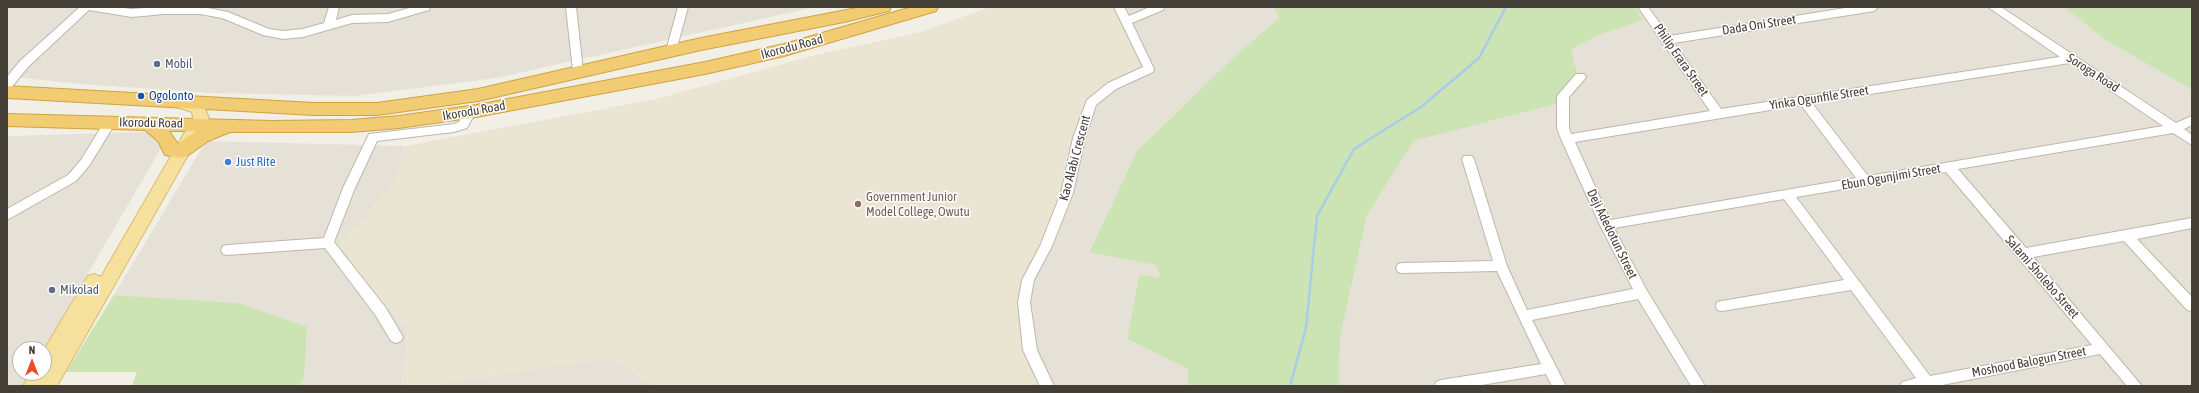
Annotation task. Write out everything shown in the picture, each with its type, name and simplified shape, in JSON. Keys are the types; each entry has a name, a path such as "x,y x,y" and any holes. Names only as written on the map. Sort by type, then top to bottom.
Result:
{"highway":[{"name":"Ikorodu Road","path":"7,92 314,109 377,109 484,94 578,71 778,28 844,17 883,7"},
{"name":"Ikorodu Road","path":"7,120 146,123 195,120 236,126 351,126 399,122 470,112 662,76 756,56 930,7"},
{"path":"146,123 160,130 176,151 202,136 236,126"}],"main road":[{"path":"52,353 195,120 198,108 191,104 178,101"},
{"path":"195,120 233,105"},
{"path":"47,386 176,151"}],"street":[{"path":"7,85 24,64 86,7"},
{"path":"92,7 132,13 164,10 200,10 224,14 267,32 283,35 303,33 359,18 388,18 425,7"},
{"path":"329,25 334,7"},
{"path":"571,7 578,71"},
{"path":"671,51 683,7"},
{"name":"Kao Alabi Crescent","path":"1047,386 1030,350 1025,319 1025,290 1067,193 1079,138 1091,103 1112,86 1149,70 1127,21 1119,7"},
{"path":"1127,21 1159,7"},
{"name":"Philip Erara Street","path":"1643,7 1718,114"},
{"name":"Dada Oni Street","path":"1667,40 1854,8 1874,7"},
{"name":"Soroga Road","path":"1993,7 2175,128 2192,141"},
{"name":"Yinka Ogunfile Street","path":"1567,139 2072,59"},
{"name":"Deji Adedotun Street","path":"1580,77 1563,96 1563,128 1567,139 1606,225 1641,293 1698,386"},
{"path":"1804,101 1865,181"},
{"path":"328,243 349,188 373,137 454,128 463,125 470,112"},
{"name":"Ebun Ogunjimi Street","path":"1606,225 2175,128 2192,120"},
{"path":"7,215 72,178 85,163 110,122"},
{"path":"1468,159 1501,266 1523,316 1559,386"},
{"name":"Salami Sholebo Street","path":"1949,167 2135,386"},
{"path":"1788,195 1927,382"},
{"path":"2022,254 2127,236 2192,222"},
{"path":"2127,236 2192,306"},
{"path":"227,250 328,243"},
{"path":"328,243 381,312 396,337"},
{"path":"1402,268 1501,266"},
{"path":"1722,306 1854,284"},
{"path":"1523,316 1641,293"},
{"name":"Moshood Balogun Street","path":"1907,386 2103,348"},
{"path":"1441,386 1549,368"}],"shaded area":[{"path":"7,7 815,7 496,78 355,96 212,93 80,84 7,76"},
{"name":"Government Junior Model College, Owutu","path":"990,7 1116,7 1147,70 1098,91 1065,185 1021,297 1043,386 654,386 611,358 425,386 402,386 408,332 337,247 394,182 405,146 656,99 816,55 921,32"},
{"path":"1116,7 1274,7 1279,18 1238,53 1137,151 1089,251 1154,265 1160,277 1139,275 1127,339 1188,369 1188,386 1043,386 1027,353 1030,267"},
{"path":"1635,7 2064,7 2104,39 2192,90 2192,386 1339,386 1340,338 1367,215 1414,141 1560,103 1578,75 1571,50 1596,36 1642,20"},
{"path":"150,132 164,143 49,341 12,341 12,381 25,381 22,386 7,386 7,136"},
{"path":"206,141 405,146 394,182 337,247 408,332 402,386 300,386 304,377 238,303 114,295"},
{"path":"611,358 654,386 425,386"}],"green space":[{"path":"1274,7 1635,7 1643,20 1596,36 1571,50 1578,75 1560,103 1414,141 1367,215 1340,338 1339,386 1188,386 1188,369 1127,339 1139,275 1160,277 1155,265 1089,252 1137,151 1238,53 1279,18"},
{"path":"2064,7 2192,7 2192,90 2104,39"},
{"path":"114,295 238,303 307,327 304,377 300,386 132,386 137,372 66,372"}],"waterway":[{"path":"1290,386 1306,328 1317,216 1354,149 1421,107 1479,58 1506,7"}],"place":[{"name":"Mobil","path":"157,64"},
{"name":"Ogolonto","path":"141,96"},
{"name":"Just Rite","path":"228,162"},
{"name":"Government Junior Model College, Owutu","path":"858,204"},
{"name":"Mikolad","path":"52,290"}]}
